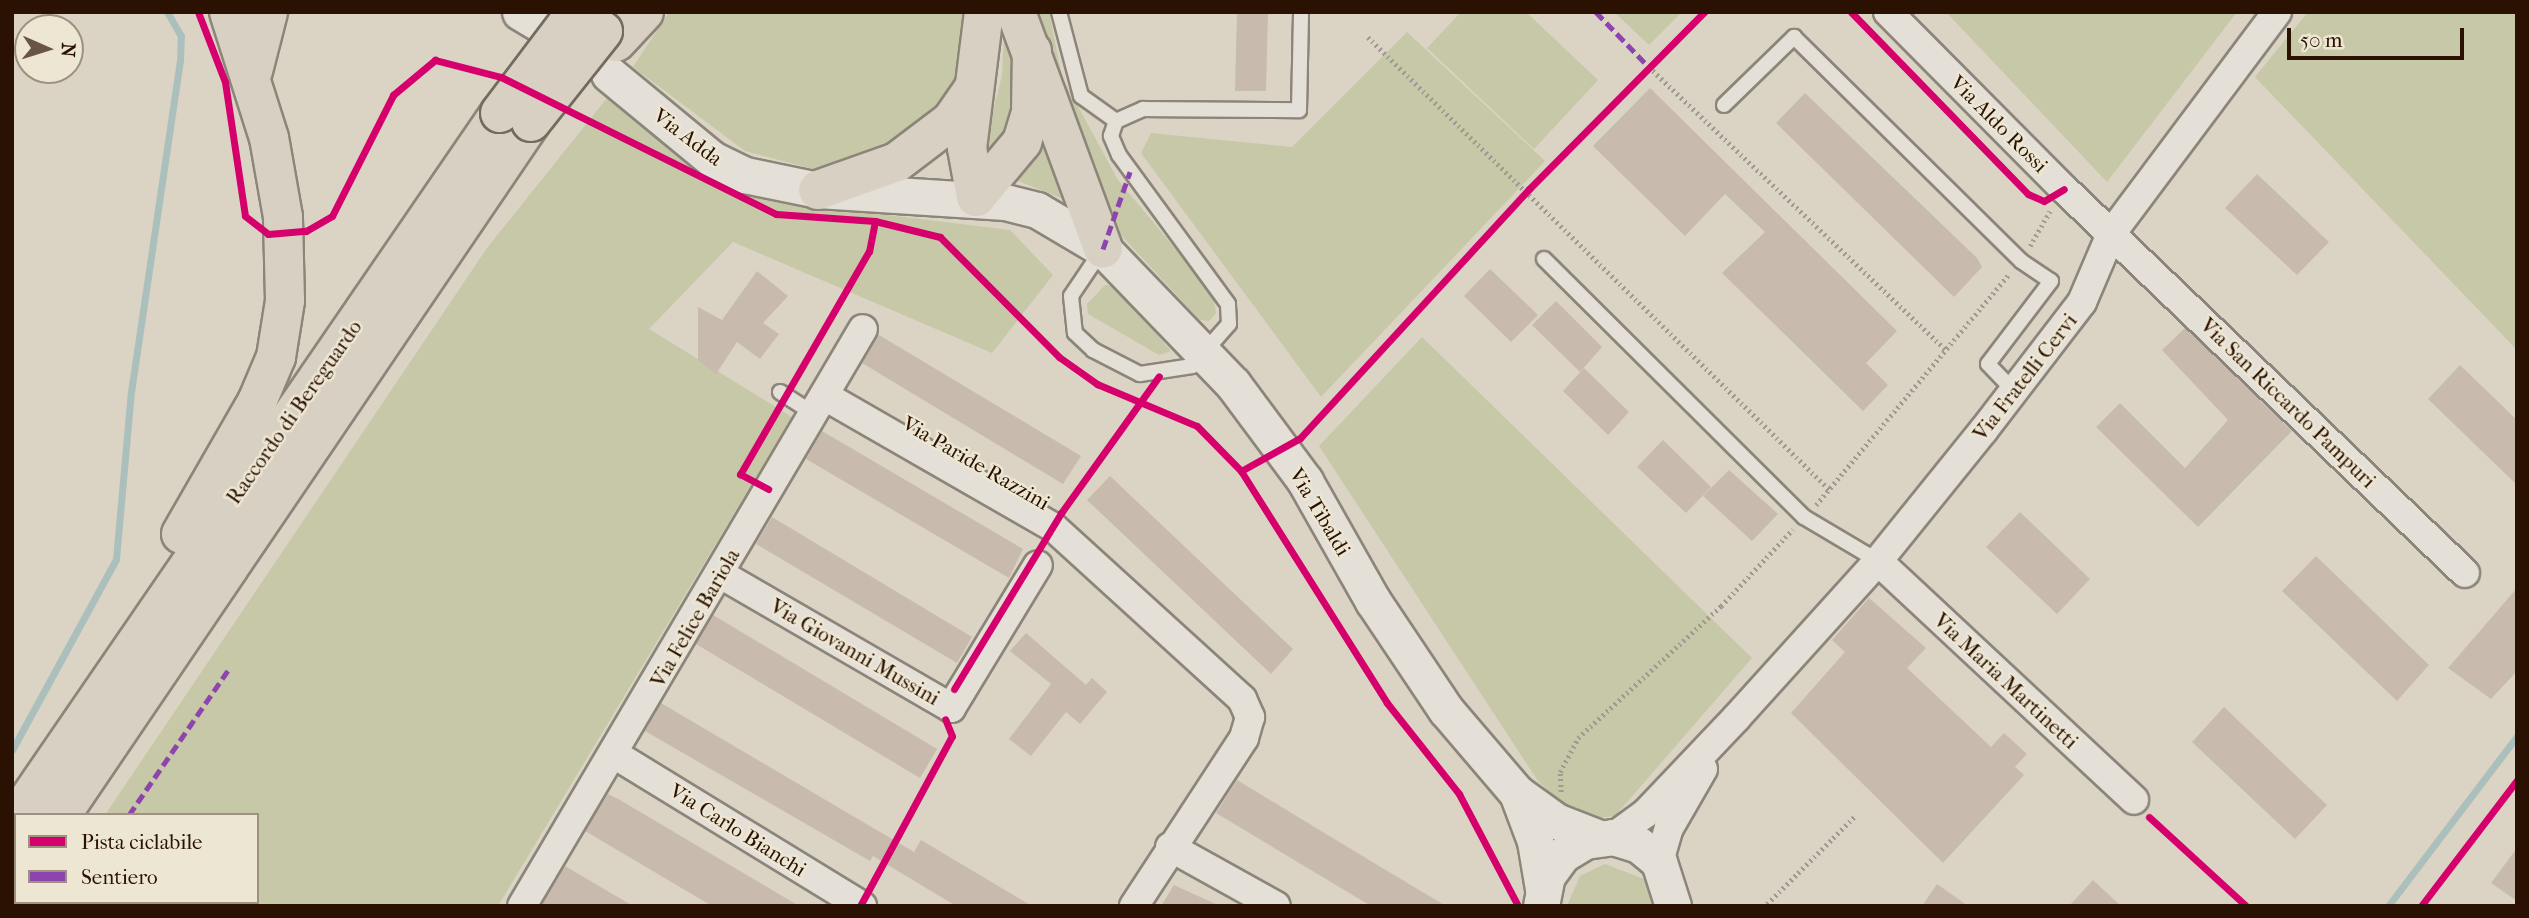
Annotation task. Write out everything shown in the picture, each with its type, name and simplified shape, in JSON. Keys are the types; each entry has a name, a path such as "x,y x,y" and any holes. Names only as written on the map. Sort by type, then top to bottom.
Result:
{"highway":[{"path":"55,758 251,413 276,356 285,301 283,217 253,73 229,12"},
{"path":"253,73 268,12"},
{"name":"Raccordo di Bereguardo","path":"62,813 468,221 584,30 644,12"},
{"path":"976,197 967,148 984,12"},
{"path":"1016,12 1103,248"},
{"path":"976,197 1022,142 1031,113 1032,51"},
{"path":"818,190 897,162 951,121 977,83"},
{"name":"Raccordo di Bereguardo","path":"19,813 55,758 526,122"}],"street":[{"name":"Via Aldo Rossi","path":"1888,12 2063,190 2110,234"},
{"name":"Via Fratelli Cervi","path":"1605,837 1646,813 1878,561 2015,391 2082,302 2110,234 2277,12"},
{"name":"Via Adda","path":"584,30 712,159 778,185 818,190 976,197"},
{"name":"Via Tibaldi","path":"976,197 1037,210 1103,248 1206,353 1305,481 1373,601 1446,710 1517,793 1535,841 1542,897"},
{"name":"Via San Riccardo Pampuri","path":"2110,234 2465,573"},
{"name":"Via Felice Bariola","path":"522,906 722,575 863,329"},
{"name":"Via Paride Razzini","path":"820,405 1052,527 1242,699 1250,717 1244,738 1170,847"},
{"name":"Via Maria Martinetti","path":"1878,561 2134,800"},
{"name":"Via Giovanni Mussini","path":"722,575 951,708 1038,565"},
{"name":"Via Fratelli Cervi","path":"1660,862 1669,828 1737,717"},
{"name":"Via Carlo Bianchi","path":"614,754 862,906"},
{"name":"Via Tibaldi","path":"1517,793 1605,837 1639,845 1660,862"},
{"path":"1542,897 1562,855 1605,837"},
{"path":"1134,906 1170,847 1276,906"},
{"path":"1660,862 1674,904"}],"lane":[{"path":"1059,12 1081,96 1116,121"},
{"path":"1103,248 1071,296 1075,333 1140,374 1177,372 1206,353 1229,324 1228,304 1119,155 1111,136 1116,121 1143,109 1299,110 1301,12"},
{"path":"1724,105 1794,37 2021,261 2051,281 1988,364 2015,391"},
{"path":"1544,259 1804,517 1878,561"},
{"path":"780,392 820,405"}],"path":[{"path":"1368,37 1529,189 1830,489"},
{"path":"1640,76 1658,58"},
{"path":"1649,67 1945,349"},
{"path":"1520,198 1538,179"},
{"path":"1553,812 1560,772 1578,738 1721,606 1830,489 2021,261 2063,190"},
{"path":"1767,904 1855,816"}],"green space":[{"path":"669,12 977,12 969,77 903,149 820,171 745,151 633,67"},
{"path":"1032,12 1049,12 1062,77 1118,180 1213,294 1216,313 1209,321 1200,320 1118,232"},
{"path":"1461,12 1526,12 1598,80 1534,149 1427,48"},
{"path":"1614,12 1682,12 1649,45"},
{"path":"1946,12 2237,12 2107,182"},
{"path":"2308,12 2517,12 2517,350 2255,77"},
{"path":"1005,16 1022,45 1016,133 981,161 1002,75"},
{"path":"1407,32 1545,161 1321,397 1141,153 1151,133 1292,147"},
{"path":"607,98 731,186 814,206 1010,230 1053,275 992,353 733,242 649,329 792,417 498,906 44,906 259,904 259,813 106,813 487,248"},
{"path":"1043,128 1078,205 1016,180"},
{"path":"1105,285 1115,286 1171,351 1159,355 1088,314 1087,304"},
{"path":"1422,337 1752,658 1615,816 1580,820 1538,781 1319,446"},
{"path":"1605,864 1644,879 1654,906 1567,906 1580,876"}],"building":[{"path":"1237,12 1268,12 1266,91 1235,91"},
{"path":"1650,88 1897,331 1866,363 1888,385 1863,411 1722,273 1765,232 1725,194 1685,236 1593,146"},
{"path":"1805,93 1977,258 1982,267 1954,297 1776,123"},
{"path":"2257,174 2329,242 2297,275 2225,208"},
{"path":"1490,269 1538,315 1511,342 1464,296"},
{"path":"757,271 788,296 763,323 779,334 760,359 737,342 716,374 698,360 698,307 722,320"},
{"path":"1556,301 1602,347 1580,372 1532,325"},
{"path":"2185,328 2292,431 2198,527 2096,427 2120,403 2185,468 2228,420 2162,350"},
{"path":"879,335 1081,456 1063,484 862,363"},
{"path":"2460,365 2517,420 2517,485 2428,399"},
{"path":"1584,368 1629,412 1608,435 1563,391"},
{"path":"822,431 1023,549 1009,578 806,459"},
{"path":"1663,440 1711,487 1686,513 1637,467"},
{"path":"1729,470 1778,514 1752,541 1703,496"},
{"path":"1110,476 1293,649 1271,674 1087,500"},
{"path":"2020,512 2090,579 2057,614 1986,547"},
{"path":"772,517 972,637 957,663 756,544"},
{"path":"2316,556 2429,665 2397,701 2282,591"},
{"path":"2517,588 2517,671 2491,699 2448,668"},
{"path":"1869,598 1926,648 1907,668 1991,747 2004,733 2027,754 2015,767 2024,775 1943,863 1791,713 1845,652 1832,640"},
{"path":"713,615 937,749 920,778 696,644"},
{"path":"1026,633 1086,685 1092,678 1107,692 1080,724 1066,712 1031,756 1009,739 1051,684 1010,651"},
{"path":"661,703 914,852 921,840 1032,906 956,906 873,856 870,861 645,731"},
{"path":"2224,707 2327,805 2295,839 2192,742"},
{"path":"1237,780 1446,906 1371,906 1216,813"},
{"path":"608,794 799,906 712,906 585,831"},
{"path":"2517,848 2517,901 2491,883"},
{"path":"565,866 633,906 541,906"},
{"path":"2093,880 2121,906 2069,906"},
{"path":"1937,884 1968,906 1922,906"},
{"path":"1174,885 1220,906 1161,906"}],"waterway":[{"path":"12,750 116,559 131,392 180,61 181,36 167,12"},
{"path":"2388,906 2517,736"}],"marked path":[{"path":"1596,12 1649,67"},
{"path":"1103,249 1130,172"},
{"path":"130,813 229,669"}],"cycle path":[{"path":"198,12 225,82 245,216 268,234 306,231 332,216 393,95 435,60 501,77 776,214 875,221 869,251 740,474 768,489"},
{"path":"1241,471 1300,438 1529,189 1704,12"},
{"path":"1851,12 2028,194 2044,201 2064,189"},
{"path":"875,221 940,237 1059,357 1097,384 1197,426 1241,471 1387,703 1459,794 1518,906"},
{"path":"954,689 1061,513 1159,376"},
{"path":"860,906 952,736 945,719"},
{"path":"2421,906 2517,780"},
{"path":"2149,817 2246,906"}]}
